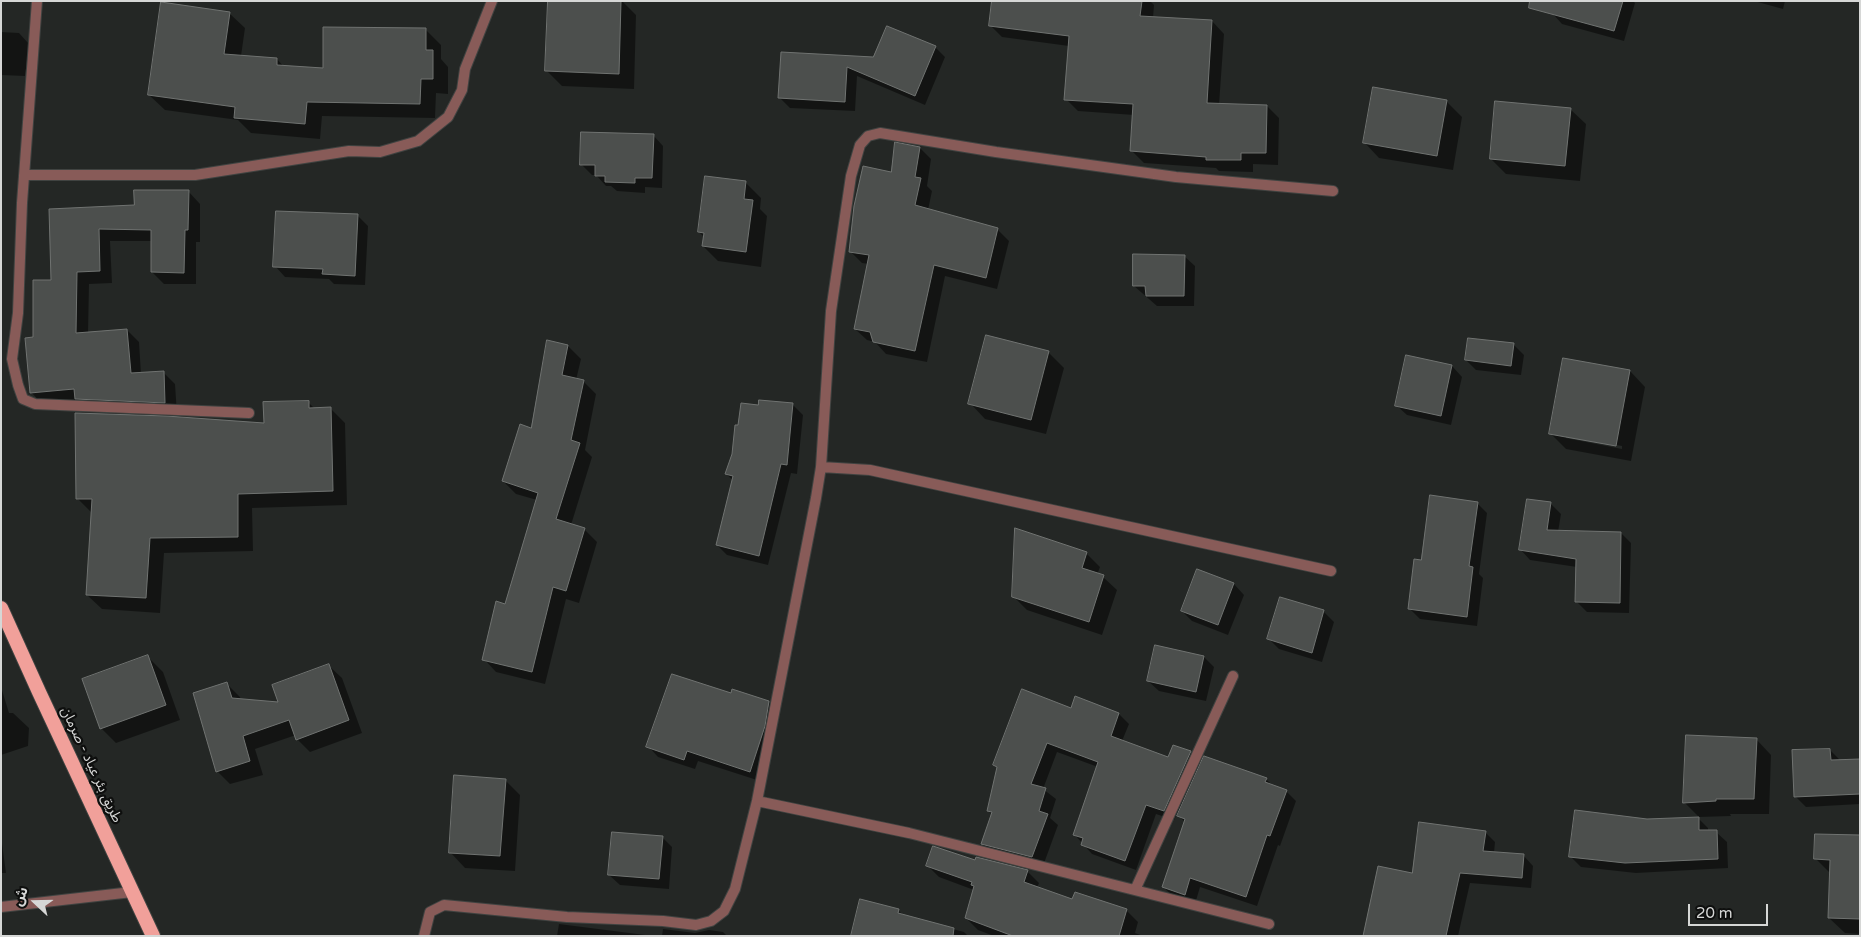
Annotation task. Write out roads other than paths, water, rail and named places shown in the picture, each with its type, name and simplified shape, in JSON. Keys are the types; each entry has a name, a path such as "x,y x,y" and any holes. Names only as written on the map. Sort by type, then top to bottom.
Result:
{"highway":[{"name":"طريق بئر عياد - صرمان","path":"1,608 153,936"}],"street":[{"path":"37,1 24,175 18,313 12,359 23,399 35,404 249,413"},
{"path":"24,175 195,175 349,152 380,152 418,140 448,117 462,90 466,69 492,1"},
{"path":"424,936 430,912 444,905 567,917 662,921 696,925 711,921 724,911 735,889 757,801 821,467 831,311 835,280 851,176 860,145 868,136 880,133 996,152 1176,176 1333,191"},
{"path":"1,362 12,359"},
{"path":"821,467 870,470 1331,571"},
{"path":"1134,890 1233,676"},
{"path":"757,801 909,833 1269,924"},
{"path":"1,907 132,892"}]}
